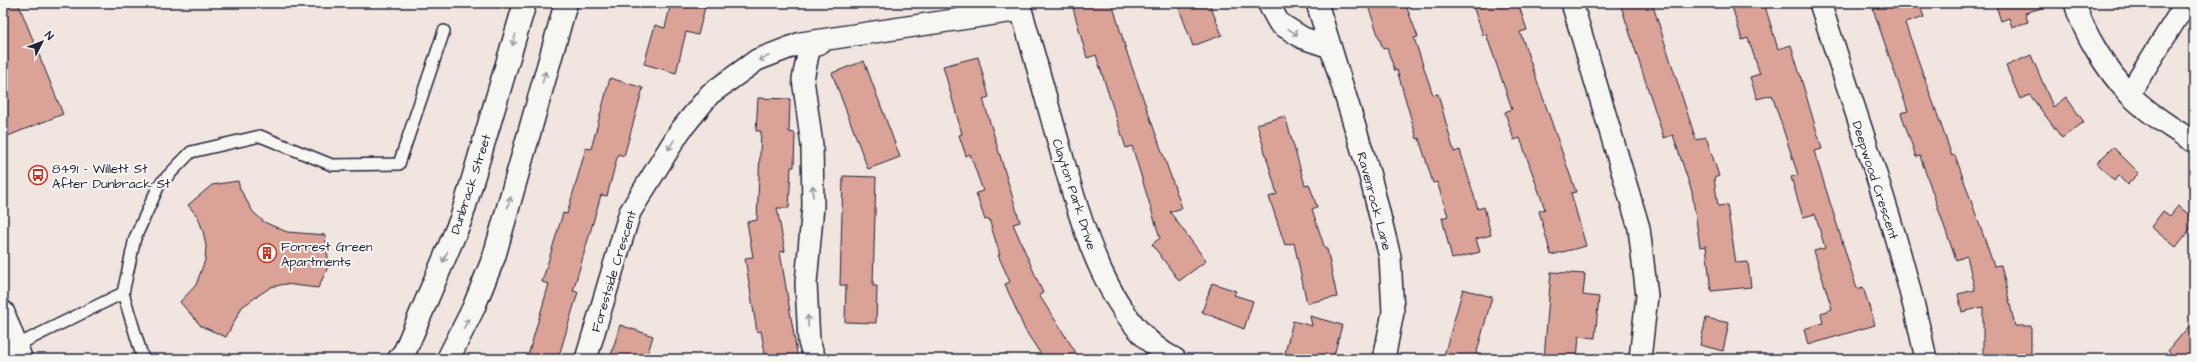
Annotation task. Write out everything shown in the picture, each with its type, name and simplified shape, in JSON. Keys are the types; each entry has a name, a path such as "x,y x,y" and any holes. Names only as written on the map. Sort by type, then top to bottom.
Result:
{"main road":[{"name":"Dunbrack Street","path":"399,359 405,351 461,218 525,3"},
{"path":"448,359 473,309 494,257 566,3"},
{"path":"3,312 13,352"}],"street":[{"path":"1268,3 1279,23 1303,38 1330,47"},
{"name":"Ravenrock Lane","path":"1317,3 1370,176 1390,257 1394,312 1384,359"},
{"path":"1572,3 1639,228 1647,296 1640,359"},
{"name":"Deepwood Crescent","path":"1820,3 1895,238 1916,311 1926,359"},
{"path":"2075,3 2088,36 2129,94 2165,124 2194,142"},
{"path":"2129,94 2186,3"},
{"name":"Forestside Crescent","path":"586,359 630,212 680,132 710,94 757,60 800,43 1020,6"},
{"name":"Clayton Park Drive","path":"1020,6 1075,201 1101,272 1127,317 1145,337 1175,359"},
{"name":"Forestside Crescent","path":"815,359 809,342 806,283 813,206 812,145 803,80 809,50 824,40"}],"lane":[{"path":"143,359 123,293 136,238 159,185 191,152 260,136 332,165 399,164 444,31"},
{"path":"13,352 123,293"}],"building":[{"path":"3,3 18,3 63,114 3,138"},
{"path":"671,3 706,3 698,35 686,32 676,73 644,64 655,25 665,28"},
{"path":"1090,3 1112,3 1127,53 1182,208 1170,212 1206,261 1179,281 1152,244 1160,238 1132,146 1126,148 1096,55 1087,58 1073,8"},
{"path":"1191,3 1209,3 1222,35 1193,46 1179,8"},
{"path":"1367,3 1405,3 1418,37 1414,38 1433,95 1438,94 1454,152 1460,150 1478,209 1484,207 1491,235 1476,239 1480,252 1452,259 1442,218 1448,216 1437,182 1433,183 1419,138 1417,139 1397,70 1395,71 1387,48 1383,49"},
{"path":"1472,3 1518,3 1527,30 1520,32 1576,192 1571,193 1586,246 1551,255 1539,211 1545,209 1520,138 1514,140 1505,112 1512,109 1486,34 1483,35"},
{"path":"1620,3 1652,3 1696,140 1706,137 1719,176 1714,178 1718,206 1727,205 1736,263 1748,262 1751,287 1711,291 1706,246 1700,247 1692,192 1673,135 1664,138"},
{"path":"1731,3 1764,3 1778,49 1791,45 1822,149 1814,151 1857,289 1863,287 1875,325 1808,345 1804,329 1823,323 1821,313 1832,309 1814,251 1825,248 1815,214 1803,217 1791,177 1798,175 1772,95 1757,99 1750,77 1760,74 1748,38 1742,40"},
{"path":"1891,3 1919,3 1924,17 1905,23 1952,156 1955,155 1994,266 2001,265 2015,326 2031,326 2031,355 2010,355 2010,359 1983,359 1983,307 1962,312 1958,294 1975,290 1967,256 1956,260 1920,156 1916,157 1901,113 1908,111 1873,9"},
{"path":"1995,3 2044,3 2045,7 2025,13 2028,22 2012,27 2009,18 2001,21"},
{"path":"2031,55 2053,107 2066,97 2084,122 2062,138 2030,95 2020,99 2006,66"},
{"path":"978,57 989,97 983,99 1020,222 1013,224 1043,293 1039,295 1080,359 1044,359 1025,330 1005,284 1010,282 998,255 1000,255 989,219 985,220 976,193 983,191 970,154 966,156 959,135 962,134 943,66"},
{"path":"864,61 900,157 868,169 832,73"},
{"path":"610,78 643,88 624,156 618,154 607,196 601,195 573,291 578,292 558,359 527,359 549,284 542,282 563,213 567,214 586,148 591,149"},
{"path":"758,98 790,99 789,132 795,133 794,167 791,167 789,208 777,208 785,251 780,252 798,359 766,359 761,331 757,332 745,258 753,257 747,222 757,220 761,131 756,131"},
{"path":"1285,116 1305,185 1309,184 1317,207 1312,209 1325,249 1327,249 1337,297 1307,303 1294,243 1285,245 1269,197 1277,194 1257,124"},
{"path":"2113,147 2139,173 2127,185 2119,176 2114,181 2097,163"},
{"path":"843,176 876,177 873,286 877,286 876,323 845,322 846,285 840,285"},
{"name":"Forrest Green Apartments","path":"238,181 240,189 253,212 264,222 287,232 325,235 329,265 318,288 285,284 271,287 256,297 242,307 226,337 201,326 180,302 196,285 205,260 206,246 203,231 198,217 188,205 212,185"},
{"path":"2178,206 2194,218 2194,224 2176,247 2151,227 2163,211 2170,216"},
{"path":"1551,272 1585,274 1583,295 1599,297 1595,338 1579,336 1577,359 1544,359"},
{"path":"1212,283 1236,291 1234,295 1253,301 1244,329 1202,312"},
{"path":"1463,289 1492,297 1475,359 1443,359"},
{"path":"1310,316 1342,325 1333,359 1308,359 1285,353 1293,321 1312,326"},
{"path":"1706,318 1729,323 1723,351 1700,345"},
{"path":"2194,320 2194,359 2178,359 2168,351"},
{"path":"620,325 653,336 646,359 610,359"}],"place":[{"name":"8491 - Willett St After Dunbrack St","path":"38,175"},
{"name":"Forrest Green Apartments","path":"267,253"}]}
